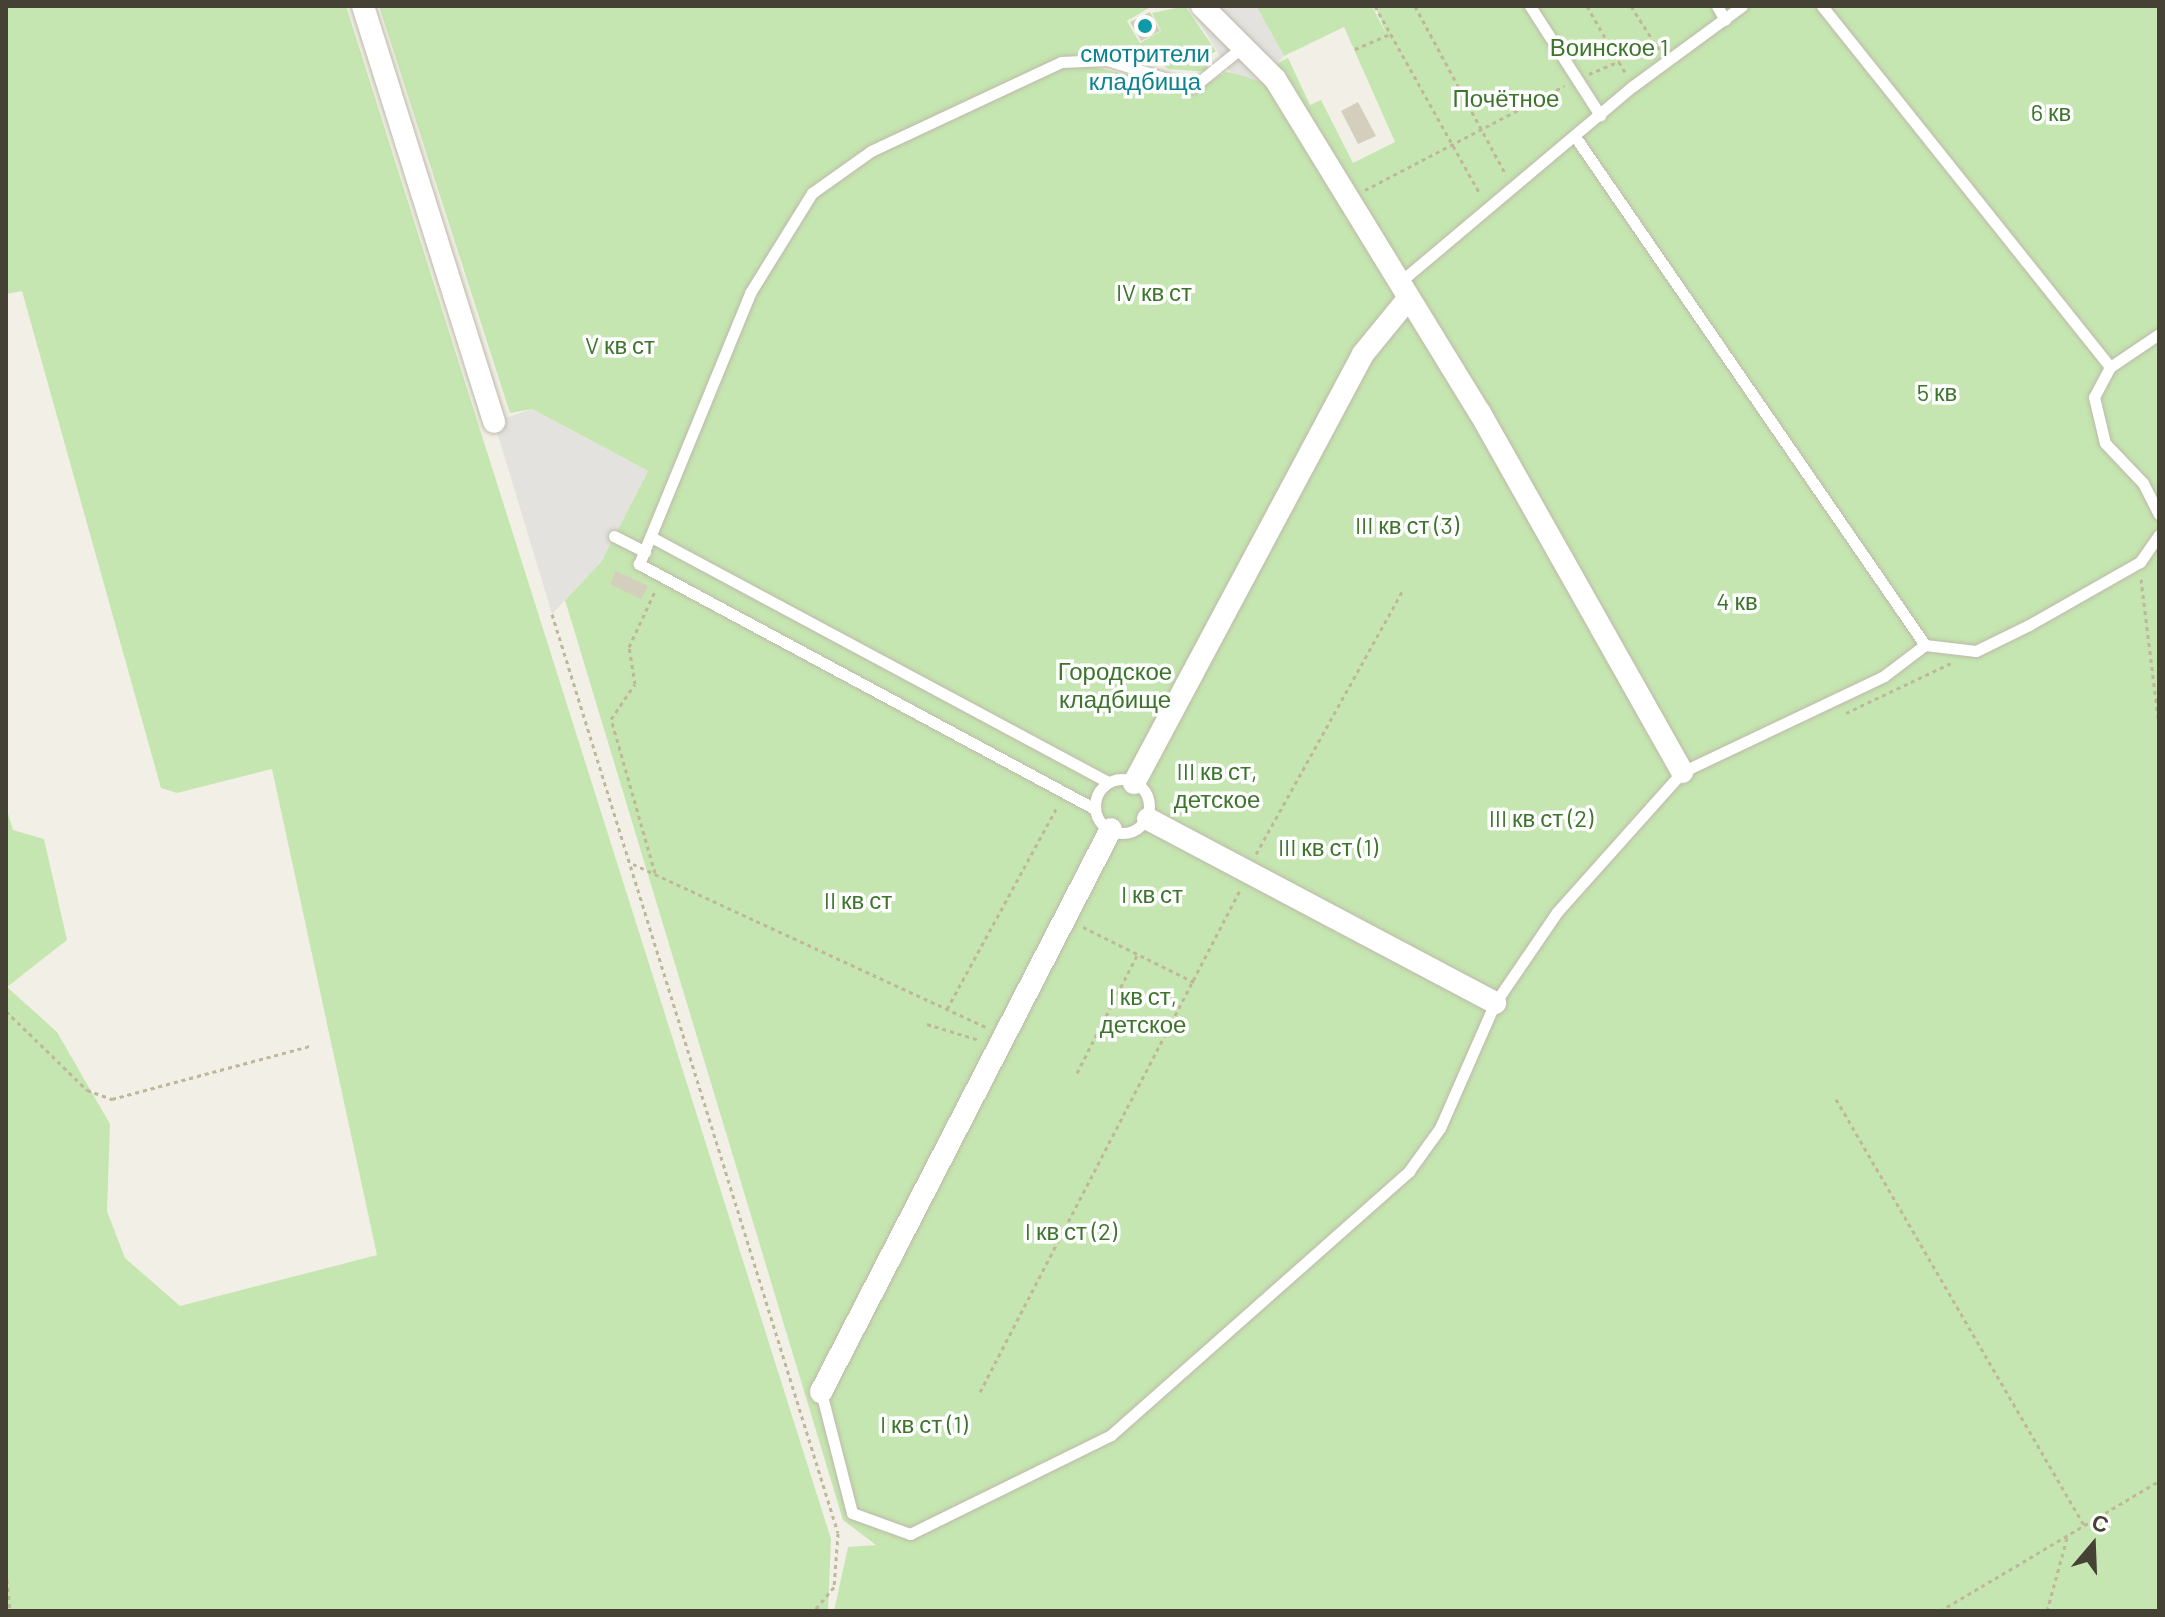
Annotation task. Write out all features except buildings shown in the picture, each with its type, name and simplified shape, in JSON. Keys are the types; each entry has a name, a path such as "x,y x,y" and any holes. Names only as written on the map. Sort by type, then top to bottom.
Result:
{"street":[{"path":"363,6 494,422"},
{"path":"1202,6 1275,79 1404,290 1682,772"},
{"path":"1134,783 1363,354 1404,290"},
{"path":"1148,819 1495,1003"},
{"path":"821,1392 1111,829"}],"lane":[{"path":"1530,6 1575,81 1600,115"},
{"path":"1717,6 1725,20"},
{"path":"1404,290 1488,207 1576,138 1665,59 1742,6"},
{"path":"1822,6 2110,367"},
{"path":"653,538 1108,782 1134,783 1150,801 1148,819 1126,832 1111,829 1095,809 1065,792 639,564 653,538 750,293 812,193 871,151 1061,62 1107,60 1193,87 1241,48"},
{"path":"1576,138 1925,645"},
{"path":"2159,334 2110,367 2094,397 2096,420 2159,514"},
{"path":"821,1392 852,1513 910,1534 1111,1435 1409,1171 1440,1128 1495,1003 1557,912 1682,772 1884,676 1925,645 1976,651 2140,562 2159,535"},
{"path":"614,536 645,552"},
{"path":"1095,809 1108,782"}],"path":[{"path":"1375,6 1488,207"},
{"path":"1415,6 1513,187"},
{"path":"1587,6 1633,86"},
{"path":"1631,6 1665,59"},
{"path":"1355,49 1390,34"},
{"path":"1348,198 1619,61"},
{"path":"2140,562 2159,726"},
{"path":"655,873 611,719 635,684 629,647 663,576"},
{"path":"980,1392 1379,622 1390,617 1403,590"},
{"path":"552,614 838,1533 834,1587 814,1611"},
{"path":"2159,790 2159,866"},
{"path":"947,1009 1065,792"},
{"path":"632,863 947,1009 1000,1042"},
{"path":"1065,918 1194,982"},
{"path":"1077,1073 1138,954"},
{"path":"6,1011 87,1090 112,1099 313,1045"},
{"path":"927,1024 1000,1042"},
{"path":"1836,1099 2084,1525"},
{"path":"1940,1611 2159,1481"},
{"path":"2047,1611 2068,1534"},
{"path":"6,1572 10,1611"}],"green space":[{"path":"6,6 346,6 831,1539 828,1611 6,1611 6,807 13,830 44,839 67,940 7,987 57,1032 110,1124 107,1211 125,1258 180,1306 377,1255 272,769 177,793 161,788 22,291 6,294"},
{"name":"Городское кладбище","path":"379,6 1152,6 1127,21 1140,43 1161,31 1152,13 1185,6 1216,51 1205,59 1209,72 1168,69 1143,50 1116,47 1059,59 1196,90 1226,72 1253,76 1288,58 1310,105 1321,100 1353,163 1395,142 1344,27 1284,56 1256,6 1372,6 1387,35 1375,6 2159,6 2159,1611 834,1611 848,1547 876,1545 843,1520 565,600 601,562 648,471 532,409 510,413"}],"shaded area":[{"path":"1202,6 1256,6 1284,56 1277,64 1283,76 1268,84 1230,72 1193,12"},
{"path":"532,409 648,471 601,562 552,614 494,422"}],"place":[{"name":"смотрители кладбища","path":"1145,26"}],"park label":[{"name":"Воинское 1","path":"1609,47"},
{"name":"Почётное","path":"1506,98"},
{"name":"6 кв","path":"2051,112"},
{"name":"IV кв ст","path":"1154,292"},
{"name":"V кв ст","path":"620,345"},
{"name":"5 кв","path":"1937,392"},
{"name":"III кв ст (3)","path":"1407,525"},
{"name":"4 кв","path":"1737,601"},
{"name":"III кв ст, детское","path":"1217,785"},
{"name":"III кв ст (2)","path":"1541,818"},
{"name":"III кв ст (1)","path":"1328,847"},
{"name":"I кв ст","path":"1152,894"},
{"name":"II кв ст","path":"858,900"},
{"name":"I кв ст, детское","path":"1143,1010"},
{"name":"I кв ст (2)","path":"1071,1231"},
{"name":"I кв ст (1)","path":"924,1424"}]}
